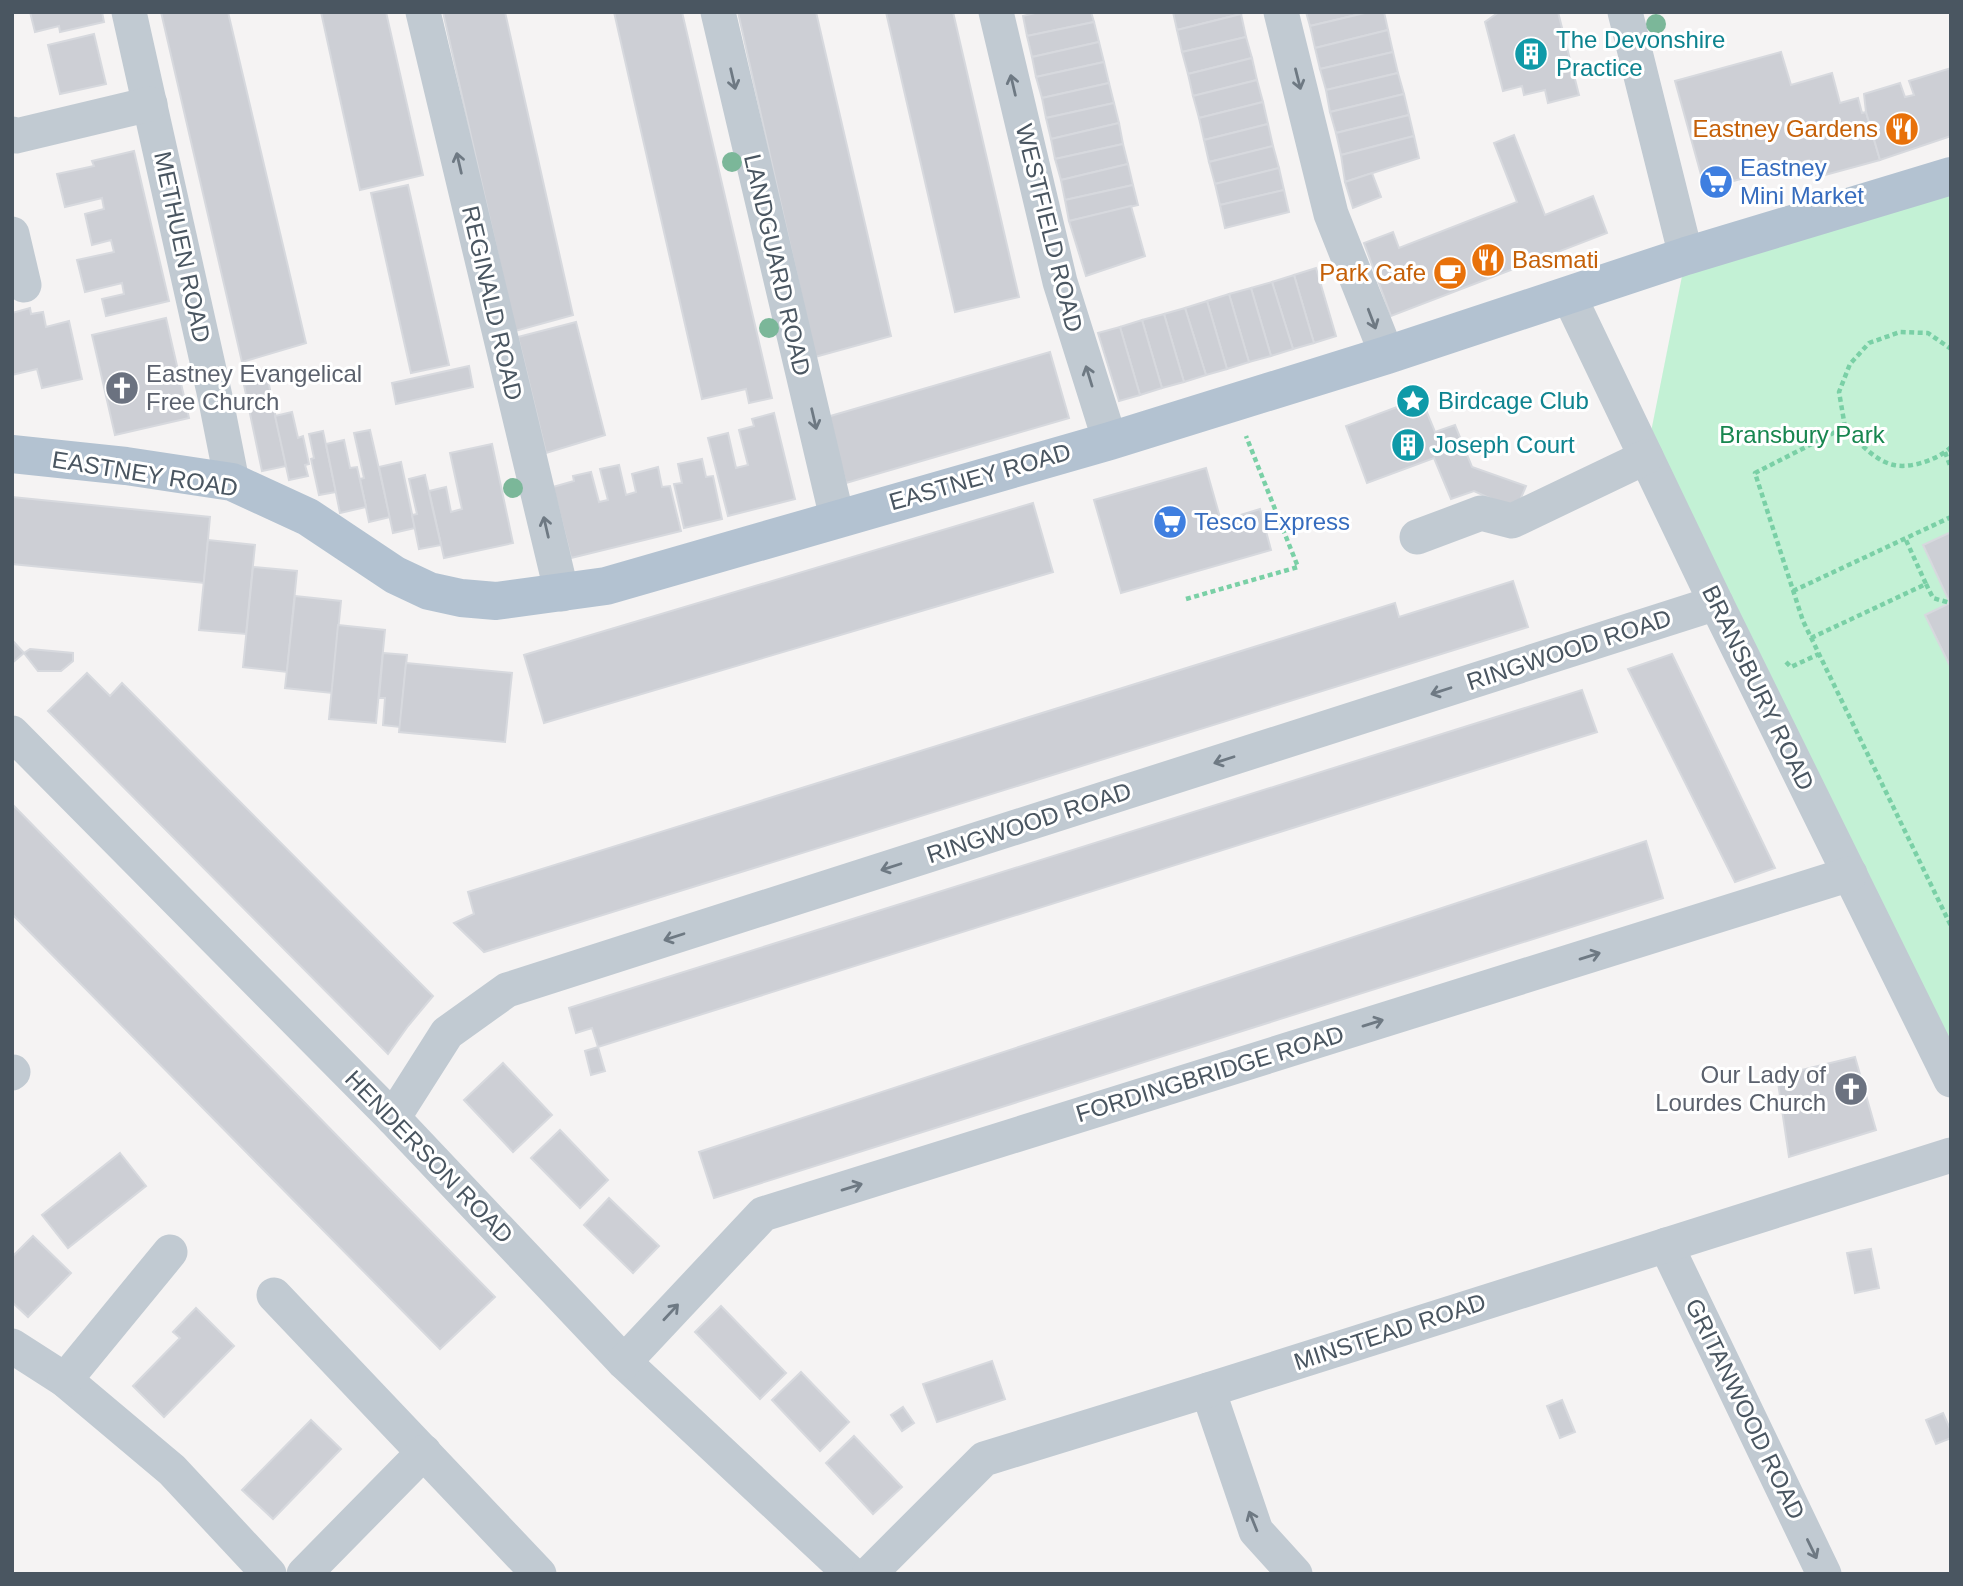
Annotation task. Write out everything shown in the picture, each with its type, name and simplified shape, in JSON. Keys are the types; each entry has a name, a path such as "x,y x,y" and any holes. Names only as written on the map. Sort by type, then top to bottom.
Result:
{"main road":[{"name":"EASTNEY ROAD","path":"12,454 126,466 232,482 309,517 395,575 429,591 461,598 496,601 562,594 606,586 1110,441 1387,355 1686,256 1951,176"}],"street":[{"name":"METHUEN ROAD","path":"129,12 232,482"},
{"name":"REGINALD ROAD","path":"423,12 562,594"},
{"name":"LANDGUARD ROAD","path":"718,12 837,518"},
{"name":"WESTFIELD ROAD","path":"996,12 1060,282 1110,441"},
{"path":"1281,12 1331,215 1387,355"},
{"path":"1625,12 1686,256"},
{"path":"12,134 16,136 150,104"},
{"path":"12,234 24,285"},
{"name":"BRANSBURY ROAD","path":"1569,296 1716,603 1951,1080"},
{"path":"1417,537 1480,513 1512,521 1646,457"},
{"name":"RINGWOOD ROAD","path":"393,1118 447,1033 507,990 1716,603"},
{"name":"HENDERSON ROAD","path":"12,733 393,1118 624,1362 852,1574"},
{"name":"FORDINGBRIDGE ROAD","path":"624,1362 763,1214 1850,874"},
{"name":"MINSTEAD ROAD","path":"869,1574 984,1459 1951,1155"},
{"name":"GRITANWOOD ROAD","path":"1666,1245 1824,1574"},
{"path":"65,1380 170,1252"},
{"path":"274,1295 539,1574"},
{"path":"12,1346 65,1380 172,1470 270,1574"},
{"path":"1208,1390 1256,1531 1295,1574"},
{"path":"304,1574 424,1452"}],"path":[{"path":"1951,349 1928,333 1900,332 1869,343 1850,364 1839,392 1845,427 1866,450 1894,465 1922,463 1951,447"},
{"path":"1186,599 1298,567 1233,403"},
{"path":"1845,427 1755,473 1811,638 1951,926"},
{"path":"1945,452 1951,468"},
{"path":"1793,591 1951,517"},
{"path":"1905,538 1933,598 1950,603"},
{"path":"1811,638 1926,584"}],"green space":[{"name":"Bransbury Park","path":"1951,192 1951,1080 1646,457 1686,256"}],"building":[{"path":"30,12 102,12 104,22 60,32 59,26 35,32"},
{"path":"161,12 228,12 306,343 242,362"},
{"path":"321,12 386,12 423,175 360,190"},
{"path":"443,12 505,12 573,315 515,331"},
{"path":"614,12 682,12 772,398 749,403 746,389 702,399"},
{"path":"738,12 816,12 891,336 815,357"},
{"path":"886,12 953,12 1019,297 955,312"},
{"path":"1039,12 1091,12 1094,22 1027,36 1023,16"},
{"path":"1173,12 1240,12 1241,14 1177,30"},
{"path":"1306,12 1369,12 1310,26"},
{"path":"1369,12 1384,12 1388,30 1315,48 1310,26"},
{"name":"The Devonshire Practice","path":"1499,12 1558,12 1579,95 1548,103 1545,90 1524,95 1522,86 1503,91 1485,22"},
{"path":"1241,14 1246,37 1182,52 1177,30"},
{"path":"1094,22 1099,42 1032,57 1027,36"},
{"path":"1388,30 1393,52 1320,69 1315,48"},
{"path":"94,34 106,84 60,94 48,45"},
{"path":"1246,37 1252,58 1188,74 1182,52"},
{"path":"1099,42 1104,62 1036,77 1032,57"},
{"path":"1393,52 1398,73 1326,90 1320,69"},
{"path":"1781,52 1791,85 1832,73 1840,103 1858,98 1862,113 1866,112 1880,160 1814,178 1809,160 1705,189 1675,81"},
{"path":"1252,58 1257,80 1193,96 1188,74"},
{"path":"1104,62 1109,83 1042,98 1036,77"},
{"path":"1951,68 1951,136 1880,160 1866,112 1864,94 1900,83 1905,97 1914,95 1909,81"},
{"path":"1398,73 1404,94 1330,112 1326,90"},
{"path":"1257,80 1263,102 1199,118 1193,96"},
{"path":"1109,83 1114,103 1046,118 1042,98"},
{"path":"1404,94 1409,115 1336,133 1330,112"},
{"path":"1263,102 1268,124 1204,140 1199,118"},
{"path":"1114,103 1119,123 1051,139 1046,118"},
{"path":"1409,115 1414,136 1341,155 1336,133"},
{"path":"1119,123 1123,144 1055,159 1051,139"},
{"path":"1268,124 1273,146 1209,162 1204,140"},
{"path":"1514,135 1545,215 1593,196 1607,233 1391,316 1364,243 1393,232 1399,248 1517,202 1494,143"},
{"path":"1414,136 1419,158 1345,182 1341,155"},
{"path":"1123,144 1128,164 1061,180 1055,159"},
{"path":"1273,146 1279,168 1215,184 1209,162"},
{"path":"134,151 169,301 106,316 102,299 124,294 122,283 85,292 77,260 114,252 111,240 92,245 85,214 104,209 102,198 65,207 57,174 94,166 92,161"},
{"path":"1128,164 1133,185 1065,200 1061,180"},
{"path":"1279,168 1284,190 1220,205 1215,184"},
{"path":"1372,173 1381,197 1353,208 1345,182"},
{"path":"408,185 449,365 411,373 371,193"},
{"path":"1133,185 1138,205 1069,221 1065,200"},
{"path":"1284,190 1289,212 1225,228 1220,205"},
{"path":"1131,206 1145,256 1086,276 1069,221"},
{"path":"1316,268 1336,336 1314,343 1294,275"},
{"path":"1294,275 1314,343 1293,349 1272,282"},
{"path":"1272,282 1293,349 1271,356 1251,288"},
{"path":"1251,288 1271,356 1249,362 1229,294"},
{"path":"1229,294 1249,362 1227,369 1207,301"},
{"path":"1207,301 1227,369 1206,375 1185,308"},
{"path":"30,308 31,314 43,312 46,327 69,321 82,379 42,388 37,369 12,375 12,313"},
{"path":"1185,308 1206,375 1184,382 1164,314"},
{"path":"1164,314 1184,382 1162,388 1142,320"},
{"path":"166,318 189,418 115,435 92,335"},
{"path":"1142,320 1162,388 1140,395 1120,327"},
{"path":"576,322 605,435 546,453 518,337"},
{"path":"1120,327 1140,395 1119,401 1098,333"},
{"path":"1050,352 1069,418 846,483 827,417"},
{"path":"469,366 473,387 396,404 392,383"},
{"path":"268,380 286,466 262,471 244,385"},
{"name":"Joseph Court","path":"1421,398 1435,432 1455,425 1472,467 1526,486 1516,510 1474,491 1451,499 1434,458 1367,483 1346,426"},
{"path":"292,412 298,438 303,436 309,464 305,465 308,476 289,480 275,416"},
{"path":"774,413 795,499 728,516 708,438 728,433 736,468 748,465 739,430 754,426 752,419"},
{"path":"370,430 390,517 369,522 360,479 364,478 354,433"},
{"path":"323,431 336,492 319,495 309,434"},
{"path":"344,440 350,468 357,467 366,507 340,513 326,444"},
{"path":"492,444 513,543 444,558 429,491 446,487 451,512 462,509 450,453"},
{"path":"702,459 706,477 713,476 722,519 684,528 674,484 682,483 678,464"},
{"path":"401,462 415,528 393,533 379,467"},
{"path":"619,465 626,495 636,492 632,474 658,467 662,487 670,486 681,531 571,558 553,487 574,481 573,476 591,472 599,502 608,500 600,469"},
{"path":"1206,468 1221,521 1260,509 1271,550 1121,593 1094,500"},
{"path":"425,475 441,545 419,549 412,515 417,514 409,479"},
{"path":"12,497 210,517 204,583 12,564"},
{"path":"1033,503 1053,572 544,723 524,655"},
{"path":"1951,532 1950,666 1925,615 1950,603 1923,545"},
{"path":"208,540 255,545 246,634 199,630"},
{"path":"253,567 297,571 287,672 243,667"},
{"path":"1513,581 1528,627 484,952 454,923 474,914 468,892 1395,603 1399,617"},
{"path":"295,596 341,601 332,693 285,688"},
{"path":"338,625 385,630 376,723 329,719"},
{"path":"12,640 24,653 12,663"},
{"path":"30,649 73,653 73,661 61,671 38,671 24,653"},
{"path":"383,653 407,655 400,727 383,725 385,698 379,698"},
{"path":"1672,654 1775,868 1735,882 1628,669"},
{"path":"406,663 512,673 505,742 399,732"},
{"path":"87,673 110,696 122,683 433,996 388,1054 48,711"},
{"path":"1582,690 1597,732 598,1047 592,1028 576,1033 569,1008"},
{"path":"12,804 495,1297 440,1349 12,914"},
{"path":"1646,841 1663,898 714,1198 699,1152"},
{"path":"598,1047 605,1071 591,1075 585,1051"},
{"path":"1855,1057 1876,1130 1789,1157 1777,1076"},
{"path":"503,1063 552,1115 513,1152 464,1100"},
{"path":"560,1130 608,1180 580,1208 531,1158"},
{"path":"120,1153 146,1186 68,1248 42,1215"},
{"path":"609,1198 659,1246 633,1273 584,1225"},
{"path":"33,1236 71,1273 28,1317 12,1302 12,1257"},
{"path":"1871,1249 1879,1288 1855,1293 1847,1253"},
{"path":"721,1306 786,1373 760,1399 695,1332"},
{"path":"196,1308 234,1346 164,1417 133,1386 180,1338 173,1332"},
{"path":"992,1361 1005,1399 937,1422 923,1384"},
{"path":"801,1372 849,1422 820,1451 772,1400"},
{"path":"1562,1400 1575,1432 1560,1438 1547,1406"},
{"path":"903,1407 914,1423 902,1431 891,1415"},
{"path":"1943,1413 1951,1431 1951,1438 1936,1444 1926,1420"},
{"path":"311,1420 341,1449 273,1519 242,1490"},
{"path":"854,1436 902,1487 873,1514 826,1463"}],"place":[{"name":"The Devonshire Practice","path":"1531,54"},
{"name":"Eastney Gardens","path":"1902,129"},
{"name":"Eastney Mini Market","path":"1716,182"},
{"name":"Basmati","path":"1488,260"},
{"name":"Park Cafe","path":"1450,273"},
{"name":"Eastney Evangelical Free Church","path":"122,388"},
{"name":"Birdcage Club","path":"1413,401"},
{"name":"Joseph Court","path":"1408,445"},
{"name":"Tesco Express","path":"1170,522"},
{"name":"Our Lady of Lourdes Church","path":"1851,1089"}]}
